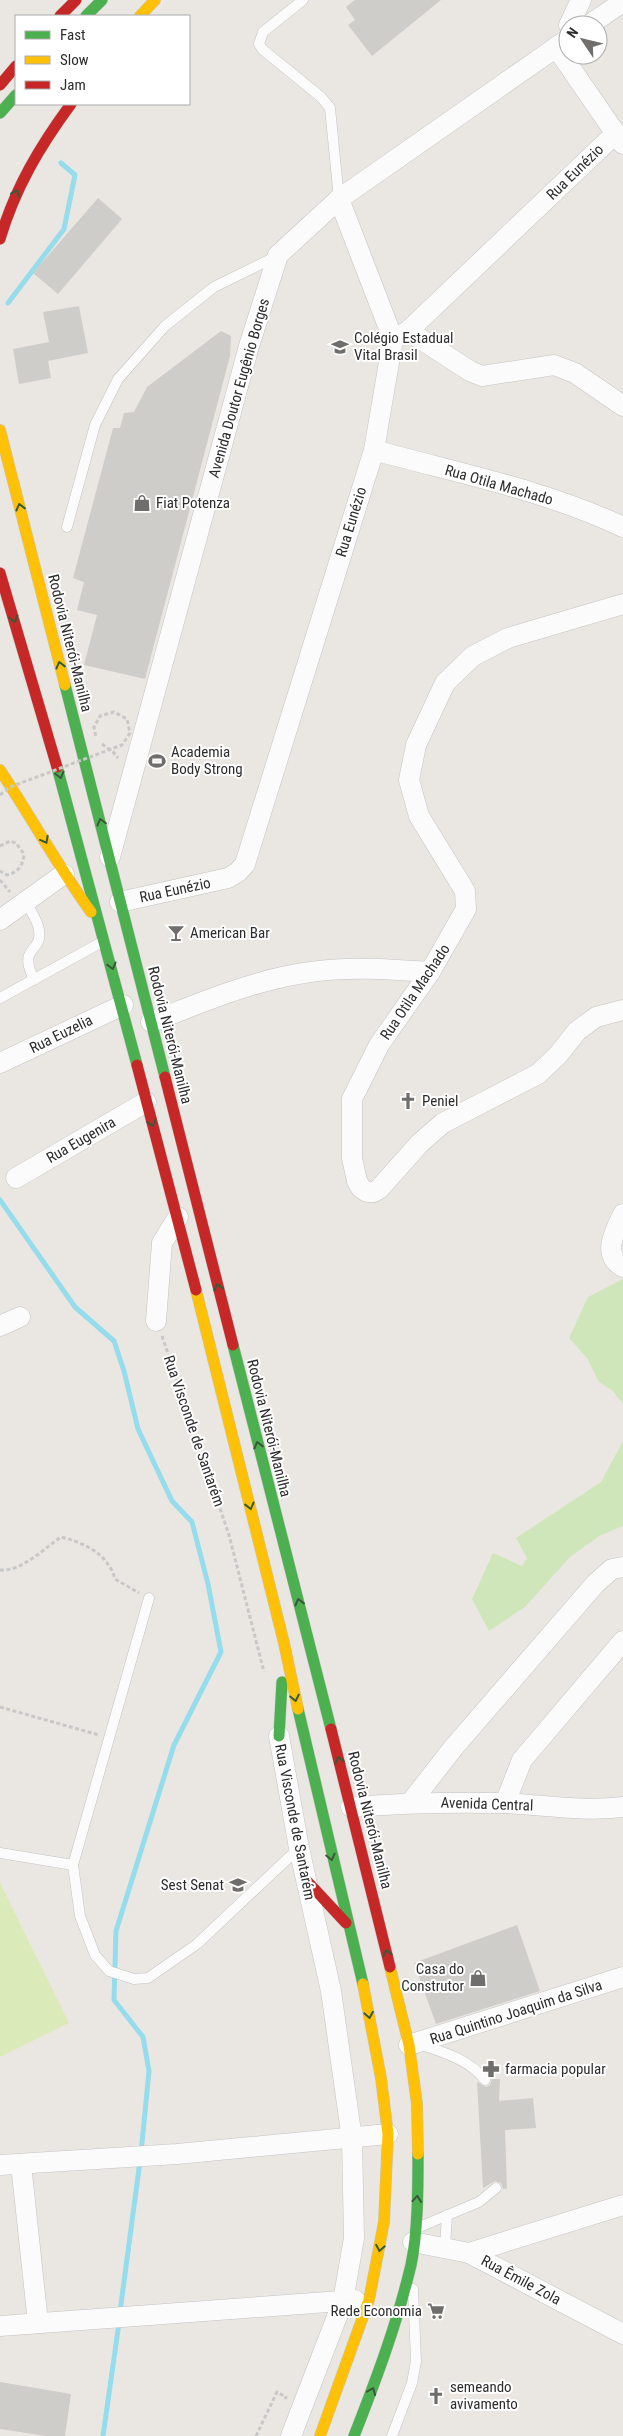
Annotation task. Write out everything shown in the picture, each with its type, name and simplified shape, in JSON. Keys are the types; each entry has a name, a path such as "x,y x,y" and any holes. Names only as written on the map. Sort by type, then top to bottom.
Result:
{"highway":[{"path":"60,15 68,0"},
{"path":"60,15 76,0"},
{"path":"87,15 102,0"},
{"path":"141,15 154,0"},
{"path":"0,85 15,67"},
{"path":"0,113 15,96"},
{"path":"0,239 5,219 20,183 41,143 70,105"},
{"name":"Rodovia Niterói-Manilha","path":"0,430 413,2044 417,2104 418,2187 411,2263 382,2366 354,2436"},
{"path":"0,572 50,742 123,1005 146,1102 178,1217 284,1643 312,1776 367,2001 388,2134 384,2222 369,2300 320,2436"},
{"path":"0,770 34,819 64,874 101,926"},
{"path":"279,1736 284,1643"},
{"path":"306,1880 347,1924"}],"street":[{"name":"Avenida Doutor Eugênio Borges","path":"574,15 582,0"},
{"path":"604,15 623,2"},
{"name":"Avenida Doutor Eugênio Borges","path":"110,857 249,346 278,255 338,199 558,46"},
{"path":"575,65 619,139"},
{"name":"Rua Eunézio","path":"120,902 228,878 238,872 245,864 374,450 400,335 619,139"},
{"path":"338,199 400,335 482,376 554,365 575,373 623,406"},
{"name":"Rua Otila Machado","path":"374,450 541,496 601,517 623,527"},
{"name":"Rua Otila Machado","path":"623,604 508,638 473,656 445,683 416,744 409,780 418,816 465,891 466,909 430,972 379,1045 352,1099 352,1158 357,1181 361,1188 367,1192 374,1192 379,1189 420,1143 443,1123 538,1074 558,1055 577,1031 596,1017 623,1010"},
{"path":"0,920 64,874"},
{"path":"151,1022 235,990 304,973 373,968 430,972"},
{"name":"Rua Euzelia","path":"0,1064 123,1005"},
{"name":"Rua Eugenira","path":"16,1178 146,1102"},
{"path":"623,1214 611,1244 611,1255 623,1267"},
{"path":"156,1321 162,1243 178,1217"},
{"path":"0,1326 20,1317"},
{"path":"411,1802 454,1746 596,1583 612,1569 623,1567"},
{"path":"505,1804 522,1760 623,1641"},
{"name":"Rua Visconde de Santarém","path":"279,1736 299,1848 330,1991 352,2139 354,2238 342,2301 291,2436"},
{"name":"Avenida Central","path":"351,1807 411,1802 602,1809 623,1807"},
{"name":"Rua Quintino Joaquim da Silva","path":"413,2044 623,1977"},
{"path":"0,2165 177,2154 352,2139 388,2134"},
{"path":"21,2164 38,2323"},
{"path":"469,2253 623,2205"},
{"name":"Rua Êmile Zola","path":"414,2235 445,2247 469,2253 623,2334"},
{"path":"0,2326 369,2300"}],"lane":[{"path":"303,0 263,32 259,44 262,49 322,97 330,108 338,199"},
{"path":"67,527 95,425 118,379 165,326 214,287 278,255"},
{"path":"26,902 40,931 38,944 28,955 27,965 34,980"},
{"path":"0,998 105,940"},
{"path":"149,1598 74,1865 80,1916 95,1955 109,1971 134,1979 148,1978 197,1944 299,1848"},
{"path":"0,1853 74,1865"},
{"path":"413,2044 454,2056 478,2070 485,2080"},
{"path":"414,2235 447,2215 480,2202 496,2188"},
{"path":"445,2247 447,2215"},
{"path":"392,2436 412,2383 416,2361 411,2263"}],"path":[{"path":"0,795 10,787 122,745 130,733 127,719 114,712 100,716 94,728 96,738"},
{"path":"0,846 5,842 16,842 22,848 24,861 21,867 12,874 7,875 0,871"},
{"name":"Rua Visconde de Santarém","path":"156,1321 229,1535 265,1678"},
{"path":"0,1570 7,1571 24,1563 62,1536 84,1543 112,1567 115,1579 149,1598"},
{"path":"0,1708 109,1738"},
{"path":"256,2436 277,2392 286,2397 283,2405"}],"green space":[{"path":"623,1279 623,1404 613,1391 599,1382 587,1358 569,1338 588,1297"},
{"path":"623,1441 623,1526 601,1535 570,1557 525,1607 489,1631 472,1599 493,1553 522,1566 527,1558 516,1538 601,1482"},
{"path":"0,1883 69,2023 0,2057"}],"building":[{"path":"355,0 441,0 372,56 348,25 355,20 346,7"},
{"path":"98,198 122,219 58,294 33,273"},
{"path":"79,306 88,353 48,361 51,378 19,384 13,349 49,342 43,312"},
{"name":"Fiat Potenza","path":"221,331 231,336 230,356 145,679 84,665 97,615 77,610 84,582 73,578 113,428 120,428 124,413 134,412 147,387"},
{"name":"Casa do Construtor","path":"517,1925 540,1991 436,2024 414,1963"},
{"path":"492,2079 500,2079 499,2101 533,2098 536,2128 505,2130 507,2189 503,2189 501,2183 495,2181 483,2188 477,2082 486,2087 490,2085"},
{"path":"0,2382 71,2394 65,2436 46,2436 0,2429"}],"waterway":[{"path":"8,303 64,229 75,175 61,163"},
{"path":"0,1200 75,1307 114,1341 124,1371 138,1429 172,1501 192,1522 208,1584 221,1652 174,1745 116,1931 114,2000 143,2037 149,2071 141,2153"},
{"path":"120,2312 140,2161"},
{"path":"103,2436 119,2323"}],"traffic: fast":[{"path":"87,15 102,0"},
{"path":"0,113 15,96"},
{"path":"65,685 165,1077"},
{"path":"57,767 137,1065"},
{"path":"233,1345 331,1729"},
{"path":"279,1736 282,1682"},
{"path":"298,1709 363,1984"},
{"path":"354,2436 386,2352 411,2265 418,2195 418,2154"}],"traffic: slow":[{"path":"141,15 155,0"},
{"path":"0,430 65,685"},
{"path":"0,770 91,912"},
{"path":"196,1290 284,1643 298,1709"},
{"path":"390,1967 409,2045 417,2104 418,2154"},
{"path":"320,2436 369,2300 384,2222 388,2134 381,2078 363,1984"}],"traffic: jam":[{"path":"61,15 76,0"},
{"path":"0,85 15,67"},
{"path":"0,239 21,185 39,152 70,105"},
{"path":"0,573 57,767"},
{"path":"137,1065 196,1290"},
{"path":"165,1077 233,1345"},
{"path":"331,1729 390,1967"},
{"path":"306,1880 346,1923"}],"place":[{"name":"Colégio Estadual Vital Brasil","path":"340,347"},
{"name":"Fiat Potenza","path":"142,503"},
{"name":"Academia Body Strong","path":"157,761"},
{"name":"American Bar","path":"176,933"},
{"name":"Peniel","path":"408,1101"},
{"name":"Sest Senat","path":"238,1885"},
{"name":"Casa do Construtor","path":"478,1978"},
{"name":"farmacia popular","path":"491,2069"},
{"name":"Rede Economia","path":"436,2311"},
{"name":"semeando avivamento","path":"436,2396"}]}
